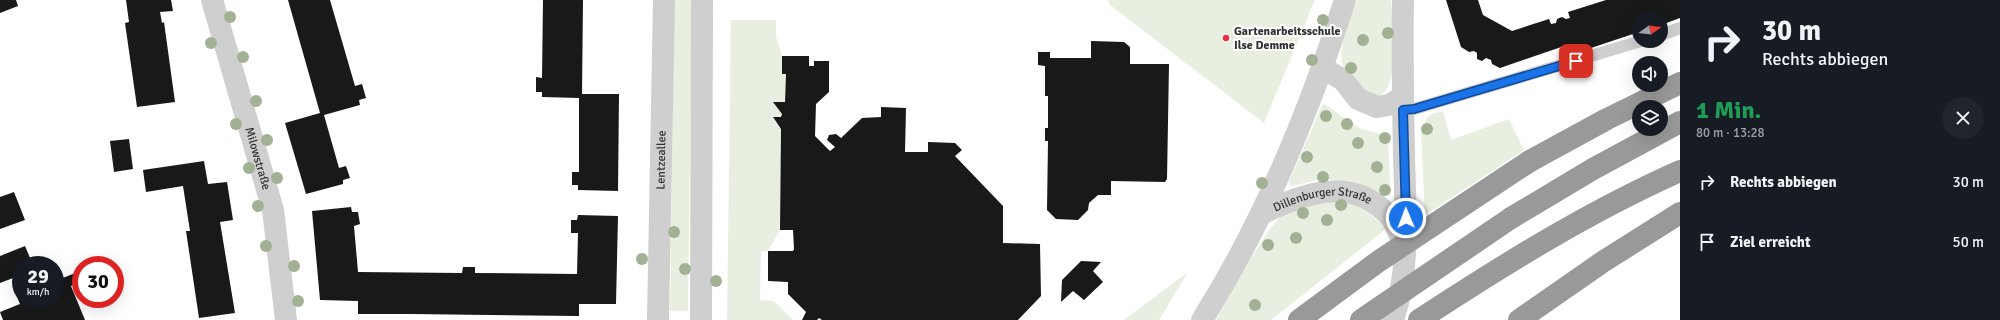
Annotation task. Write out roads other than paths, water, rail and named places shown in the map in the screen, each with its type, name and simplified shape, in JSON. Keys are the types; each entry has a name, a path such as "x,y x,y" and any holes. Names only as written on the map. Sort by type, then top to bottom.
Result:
{"highway":[{"path":"1299,320 1379,261 1530,161 1607,119 1680,83"},
{"path":"1361,320 1511,218 1593,169 1680,122"},
{"path":"1419,320 1510,261 1584,218 1680,171"},
{"path":"1519,320 1604,261 1680,213"}],"street":[{"name":"Milowstraße","path":"212,0 273,210 286,320"},
{"name":"Lentzeallee","path":"658,320 664,0"},
{"path":"701,320 702,0"},
{"name":"Dillenburger Straße","path":"1202,320 1261,214 1294,143 1323,68 1346,0"},
{"path":"1393,320 1400,299 1406,249 1403,103 1403,0"},
{"path":"1323,68 1343,80 1358,99 1377,107 1403,103"},
{"name":"Dillenburger Straße","path":"1261,214 1293,199 1326,191 1354,193 1376,204 1392,219 1406,249"}],"lane":[{"path":"1668,32 1680,28"},
{"path":"1403,103 1414,109 1632,44"}],"place":[{"name":"Gartenarbeitsschule Ilse Demme","path":"1226,38"}]}
